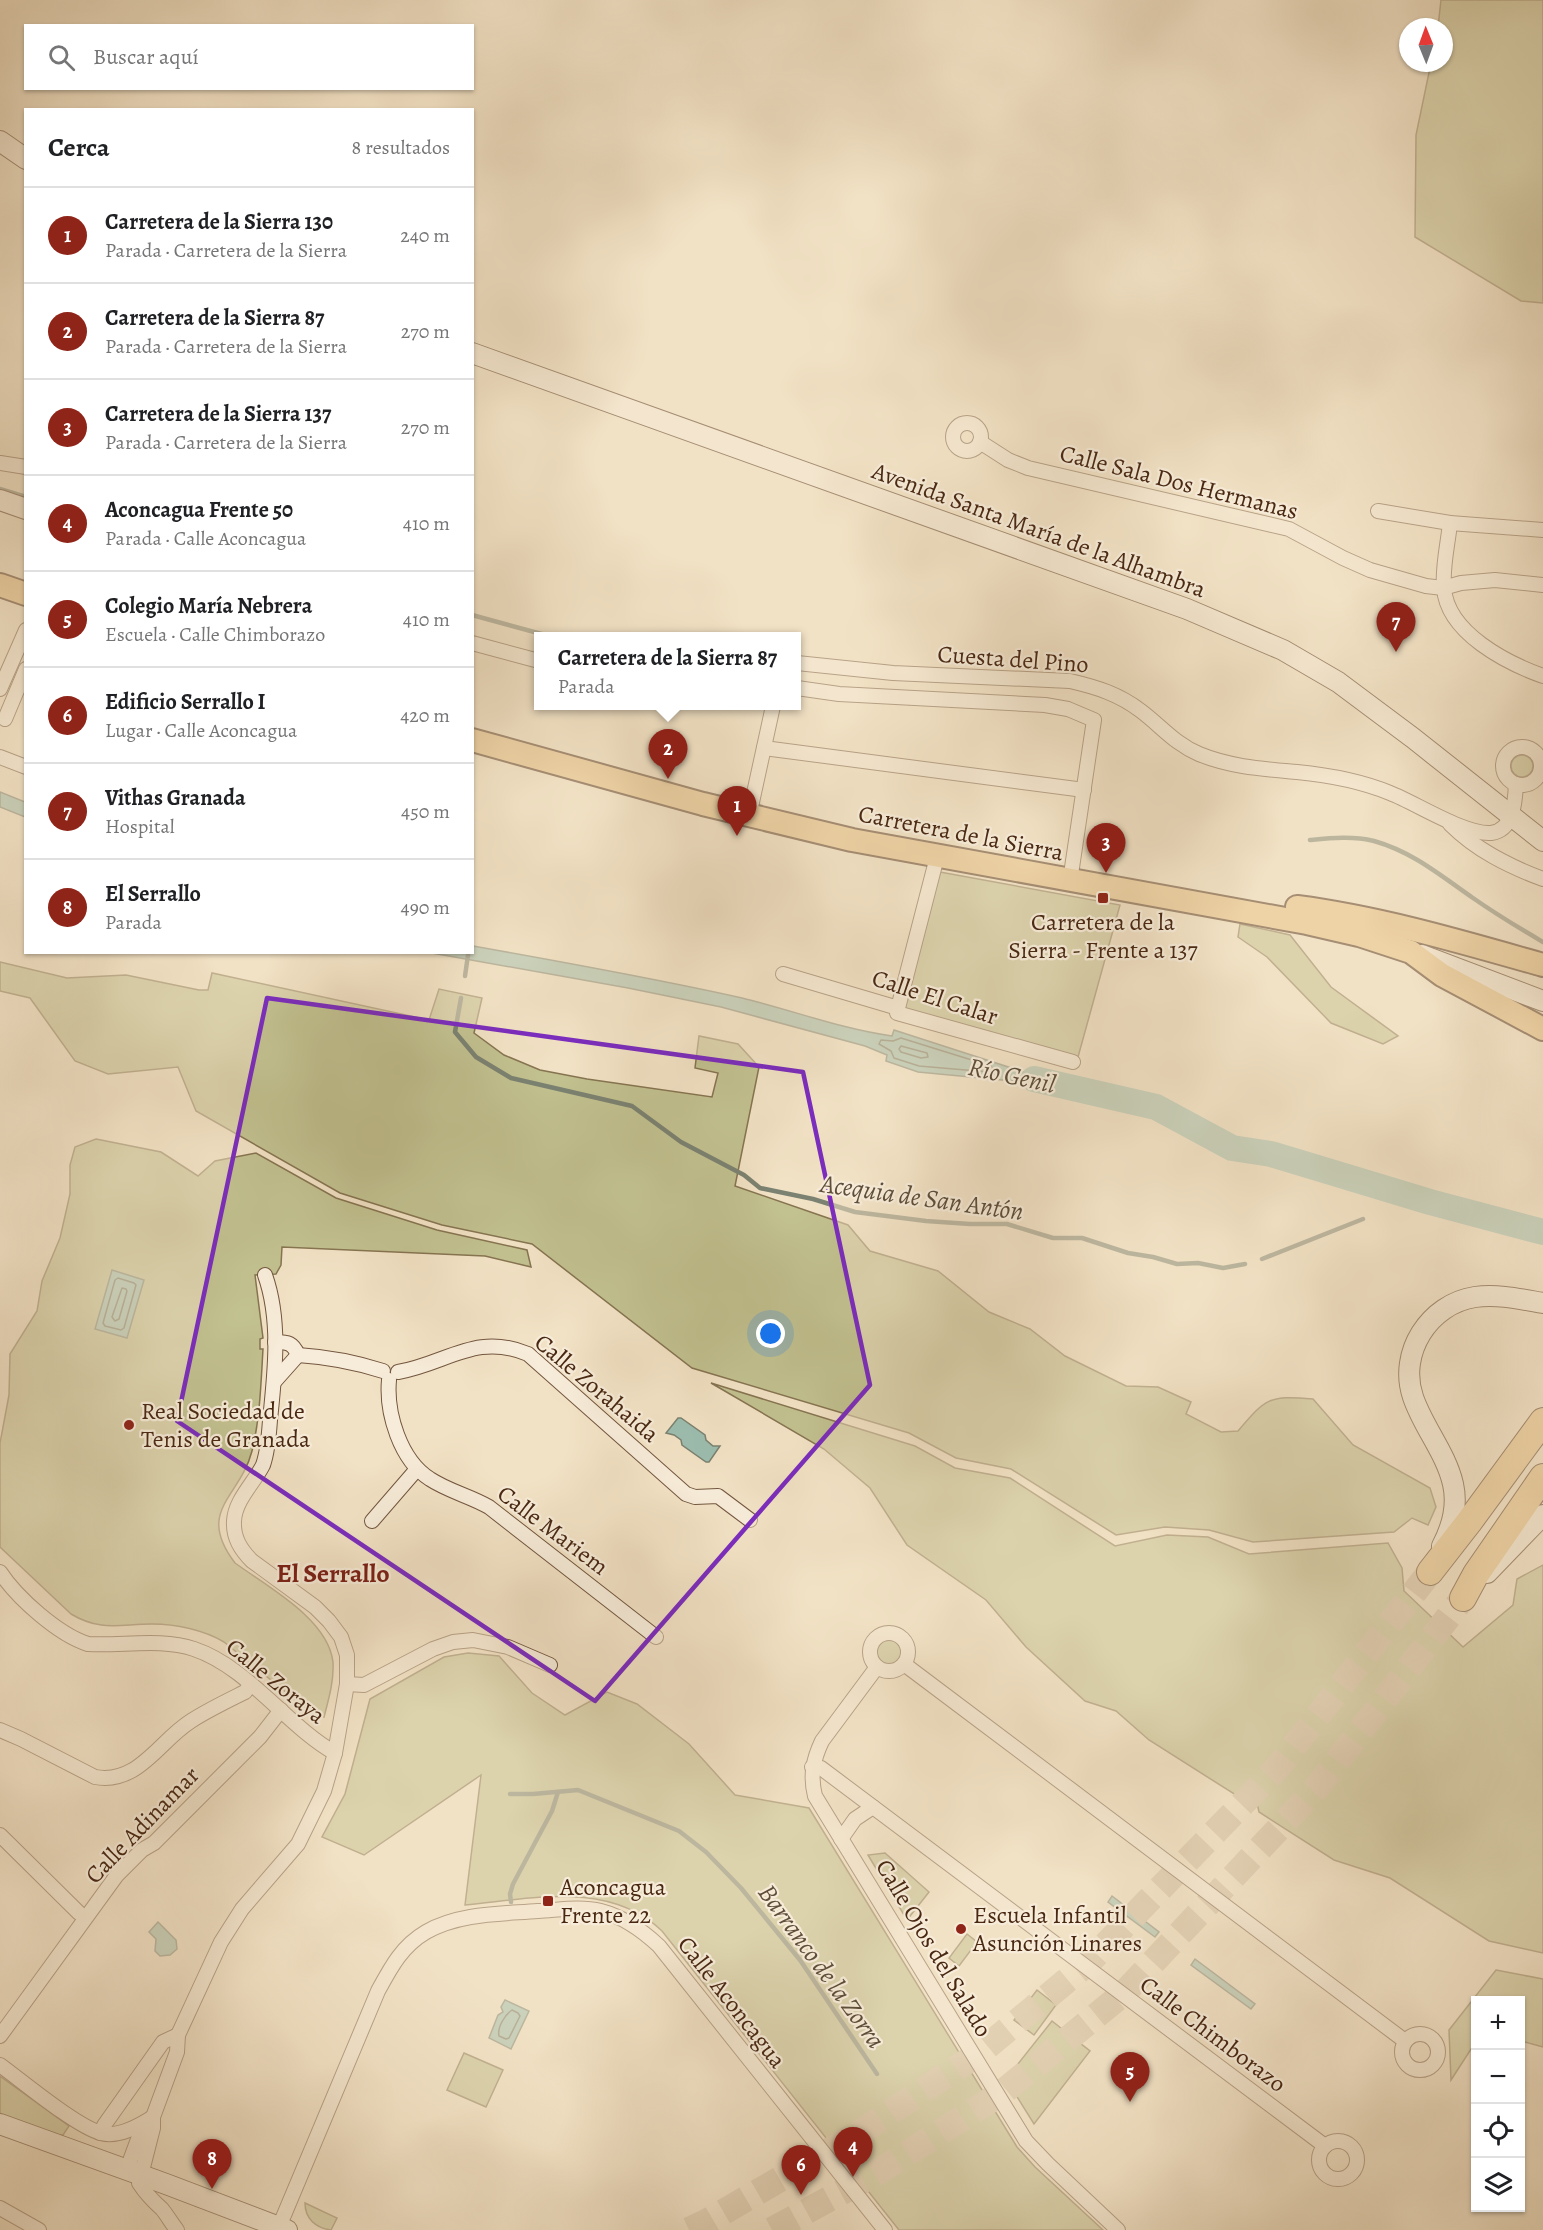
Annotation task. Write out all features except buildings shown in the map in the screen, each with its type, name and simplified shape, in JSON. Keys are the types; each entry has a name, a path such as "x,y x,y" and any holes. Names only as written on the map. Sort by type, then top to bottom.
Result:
{"highway":[{"path":"1430,1572 1543,1421"},
{"path":"1463,1598 1476,1574 1543,1477"}],"main road":[{"path":"0,585 24,593"},
{"name":"Carretera de la Sierra","path":"474,741 749,816 852,840 1307,923 1359,935 1411,951"},
{"path":"1152,896 1210,895 1370,919 1449,938 1543,965"},
{"path":"1411,951 1442,975 1543,1029"}],"street":[{"path":"0,141 24,158"},
{"name":"Avenida Santa María de la Alhambra","path":"474,354 1187,609 1283,650 1338,682 1543,841"},
{"name":"Calle Sala Dos Hermanas","path":"980,442 1008,460 1028,468 1289,529 1370,570 1426,586 1443,588 1461,583 1496,580 1543,585"},
{"path":"0,464 24,467"},
{"path":"0,500 24,508"},
{"path":"1378,511 1450,523 1543,530"},
{"path":"1450,523 1443,588 1447,603 1473,638 1490,651 1509,662 1543,676"},
{"path":"0,689 24,635"},
{"path":"474,644 534,660"},
{"name":"Cuesta del Pino","path":"801,663 893,673 1070,681 1089,685 1121,697 1142,711 1180,745 1220,761 1328,776 1365,784 1390,792 1446,820 1478,831 1493,832 1503,827 1512,816"},
{"path":"5,719 24,674"},
{"path":"801,689 839,694 1046,705 1068,709 1094,720 1070,881"},
{"path":"749,816 772,710"},
{"path":"1519,747 1532,750 1540,759 1542,770 1534,782 1516,784 1506,777 1503,765 1506,756 1519,747"},
{"path":"764,748 1084,790"},
{"path":"0,756 24,766"},
{"path":"1512,816 1516,784"},
{"name":"Cuesta del Pino","path":"1446,820 1485,853 1543,879"},
{"path":"898,1008 937,857"},
{"name":"Carretera de la Sierra","path":"1411,951 1543,1001"},
{"name":"Calle El Calar","path":"783,974 898,1008 897,1013 1073,1062"},
{"path":"177,2230 144,2192 134,2172 148,2120 177,2052 178,2035 221,1942 237,1917 298,1844 324,1791 335,1753 347,1684 347,1655 341,1637 329,1621 297,1593 252,1561 237,1541 234,1518 238,1506 264,1462 268,1442 275,1342 270,1291 265,1275"},
{"path":"1430,1572 1448,1534 1455,1496 1449,1470 1412,1395 1410,1366 1417,1340 1435,1316 1465,1299 1496,1296 1543,1303"},
{"path":"275,1342 288,1342 294,1346 298,1355"},
{"name":"Calle Zorahaida","path":"390,1374 481,1347 499,1345 521,1351 528,1354 686,1494 694,1497 718,1496 750,1520"},
{"path":"298,1355 356,1362 390,1374"},
{"path":"274,1382 298,1355"},
{"name":"Calle Mariem","path":"390,1374 388,1394 392,1417 404,1448 417,1469 430,1480 472,1497 489,1507 656,1637"},
{"path":"372,1521 417,1469"},
{"path":"1463,1598 1543,1515"},
{"name":"Calle Zoraya","path":"0,1572 28,1604 76,1641 88,1644 164,1644 194,1649 214,1657 251,1684 320,1745 335,1753"},
{"path":"887,1634 899,1636 907,1646 908,1652 904,1664 888,1671 877,1667 870,1650 876,1639 887,1634"},
{"path":"347,1684 364,1685 433,1649 453,1642 473,1640 508,1647 550,1665"},
{"path":"904,1664 1405,2042"},
{"name":"Calle Ojos del Salado","path":"877,1667 822,1742 812,1767 815,1796 1026,2141 1118,2230"},
{"path":"0,1730 95,1777 119,1778 139,1767 190,1721 245,1692 251,1684"},
{"name":"Calle Adinamar","path":"0,2036 117,1875 142,1850 154,1843 261,1737 281,1710"},
{"name":"Calle Chimborazo","path":"812,1767 821,1768 1325,2146"},
{"path":"841,1839 855,1819 873,1807"},
{"path":"0,1835 80,1913"},
{"name":"Calle Aconcagua","path":"283,2228 378,1990 396,1957 427,1931 448,1923 473,1917 580,1908 620,1917 645,1933 659,1946 885,2230"},
{"path":"100,2133 163,2042 178,2035"},
{"path":"0,2065 78,2121 100,2133 112,2134 136,2127 148,2120"},
{"path":"0,2124 283,2228"},
{"path":"161,2209 166,2184"},
{"path":"0,2208 39,2230"}],"highlighted area":[{"path":"267,998 803,1072 870,1385 595,1701 177,1421"}],"shaded area":[{"path":"1441,0 1543,0 1543,303 1521,301 1415,237 1416,135 1429,72 1453,72 1453,18 1439,18"},
{"path":"1522,755 1530,758 1533,766 1530,774 1522,777 1514,774 1511,766 1514,758"},
{"path":"940,872 1120,905 1078,1057 904,1009"},
{"path":"1240,924 1290,935 1331,987 1398,1036 1383,1044 1331,1023 1267,957 1238,937"},
{"path":"0,962 67,978 126,975 199,990 208,990 212,973 429,1020 439,989 482,998 474,1033 504,1055 540,1070 712,1097 718,1073 695,1068 699,1036 738,1044 759,1067 735,1186 848,1225 870,1251 938,1271 989,1312 1030,1329 1065,1356 1126,1386 1158,1387 1191,1402 1186,1414 1221,1432 1238,1431 1262,1405 1270,1401 1287,1398 1313,1399 1353,1445 1430,1488 1436,1507 1428,1525 1412,1518 1394,1532 1253,1542 1209,1530 1165,1527 1116,1535 1011,1469 956,1458 909,1433 692,1368 532,1244 442,1225 340,1193 196,1111 178,1067 108,1074 75,1061 30,998 0,991"},
{"name":"Real Sociedad de Tenis de Granada","path":"96,1139 161,1152 198,1176 215,1161 256,1153 336,1198 437,1230 527,1250 531,1267 485,1256 282,1247 281,1265 276,1274 255,1275 263,1338 260,1339 260,1349 263,1349 257,1426 246,1467 224,1505 219,1530 224,1545 235,1563 294,1605 320,1632 329,1646 333,1662 333,1676 324,1717 313,1714 224,1642 208,1634 190,1628 161,1624 111,1626 82,1620 71,1614 0,1547 0,1443 9,1395 10,1354 37,1311 42,1281 60,1238 70,1194 70,1165 75,1147"},
{"path":"711,1383 915,1446 955,1468 1010,1478 1115,1546 1167,1535 1208,1537 1249,1554 1388,1543 1402,1568 1404,1591 1463,1647 1513,1605 1517,1579 1543,1565 1543,1953 1489,1941 1390,1878 1334,1860 1259,1812 1257,1803 1247,1796 1239,1797 1149,1740 1116,1711 1085,1701 1026,1647 986,1600 907,1545 870,1488 824,1449"},
{"path":"889,1639 898,1643 902,1652 898,1661 889,1665 880,1661 876,1652 880,1643"},
{"path":"468,1653 499,1656 532,1693 565,1715 607,1692 637,1704 689,1744 735,1795 809,1808 1017,2147 1035,2167 1103,2230 899,2230 662,1931 641,1915 618,1905 594,1899 568,1897 542,1897 465,1905 481,1775 364,1855 322,1837 345,1794 370,1699 444,1657"},
{"path":"885,1853 929,1892 907,1920 868,1855"},
{"path":"967,1934 977,1942 959,1966 949,1958"},
{"path":"1496,1970 1543,1979 1543,2047 1525,2042 1525,1996 1476,1996"},
{"path":"1037,1990 1056,2005 1034,2035 1014,2020"},
{"path":"1471,2002 1471,2049 1451,2080 1449,2030"},
{"path":"1052,2021 1090,2051 1034,2124 1006,2079"},
{"path":"464,2053 503,2070 486,2107 447,2090"},
{"path":"0,2076 69,2126 63,2135 55,2135 0,2115"},
{"path":"305,2203 337,2218 331,2230 312,2222 307,2214"}],"water":[{"path":"0,792 24,802 24,817 0,807"},
{"path":"474,946 709,991 873,1033 892,1036 894,1030 1067,1086 918,1072 886,1061 887,1055 865,1046 721,1007 438,954 474,954"},
{"path":"112,1270 144,1280 127,1338 95,1329"},
{"path":"678,1418 705,1435 706,1440 713,1446 720,1446 709,1462 682,1445 681,1440 674,1435 666,1433"},
{"path":"1112,1896 1159,1932 1155,1937 1108,1902"},
{"path":"158,1922 176,1940 177,1949 170,1955 160,1956 155,1951 156,1939 149,1932"},
{"path":"1195,1959 1255,2004 1251,2009 1191,1965"},
{"path":"505,2000 529,2011 511,2049 489,2038 498,2015 503,2012 501,2007"}],"waterway":[{"path":"0,489 24,496"},
{"path":"474,616 534,632"},
{"path":"1310,840 1358,838 1401,851 1543,942"},
{"name":"Acequia de San Antón","path":"465,976 468,955"},
{"name":"Acequia de San Antón","path":"461,998 455,1032 476,1057 511,1078 632,1106 681,1142 744,1175 760,1188 813,1199 855,1212 926,1221 1007,1224 1053,1238 1082,1238 1128,1253 1177,1264 1198,1263 1223,1268 1245,1264"},
{"name":"Río Genil","path":"1034,1079 1156,1107 1232,1148 1271,1154 1430,1202 1543,1232"},
{"name":"Acequia de San Antón","path":"1262,1259 1363,1219"},
{"name":"Barranco de la Zorra","path":"510,1794 578,1790 679,1831 706,1852 741,1888 800,1960 877,2074"},
{"path":"511,1902 510,1894 513,1884 552,1811 558,1792"}],"tunnel":[{"path":"689,2230 853,2137 978,2054 1088,1963 1278,1767 1430,1572"},
{"path":"772,2230 875,2174 1003,2092 1125,1992 1314,1791 1463,1598"}],"place":[{"name":"Vithas Granada","path":"1396,652"},
{"name":"Carretera de la Sierra 87","path":"668,779"},
{"name":"Carretera de la Sierra 130","path":"737,836"},
{"name":"Carretera de la Sierra 137","path":"1106,873"},
{"name":"Carretera de la Sierra - Frente a 137","path":"1103,898"},
{"name":"Real Sociedad de Tenis de Granada","path":"129,1425"},
{"name":"Aconcagua Frente 22","path":"548,1901"},
{"name":"Escuela Infantil Asunción Linares","path":"961,1929"},
{"name":"Colegio María Nebrera","path":"1130,2102"},
{"name":"Aconcagua Frente 50","path":"853,2177"},
{"name":"El Serrallo","path":"212,2189"},
{"name":"Edificio Serrallo I","path":"801,2195"}],"district":[{"name":"El Serrallo","path":"333,1573"}]}
